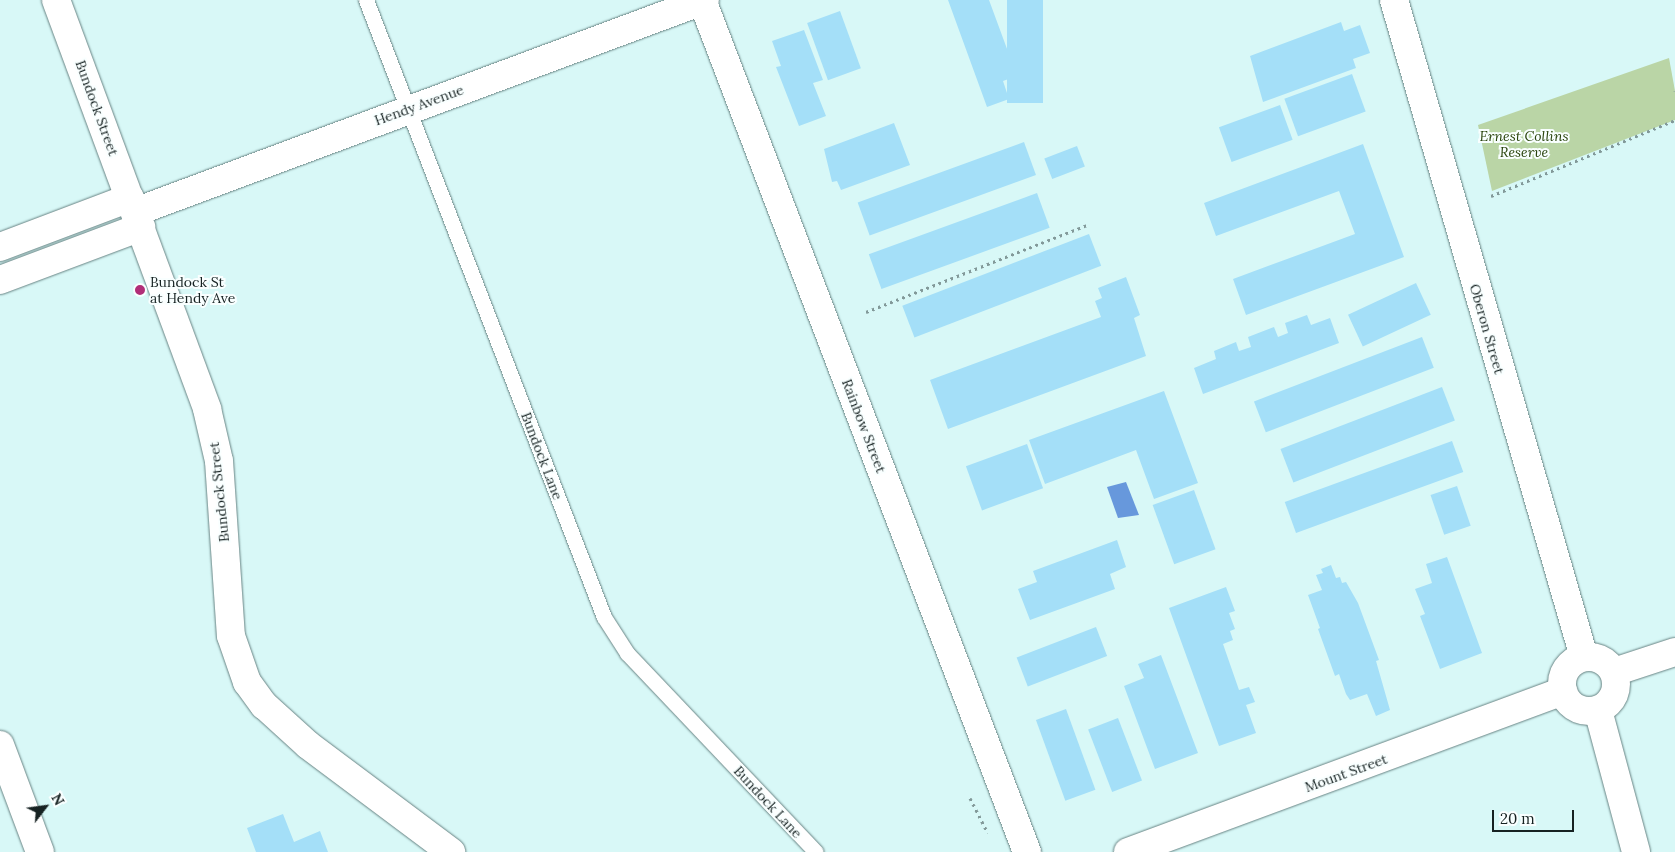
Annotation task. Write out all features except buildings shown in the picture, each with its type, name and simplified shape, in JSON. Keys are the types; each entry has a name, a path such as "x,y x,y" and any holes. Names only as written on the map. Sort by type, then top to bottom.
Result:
{"street":[{"name":"Bundock Street","path":"56,0 207,409 218,462 231,636 247,682 264,705 308,745 452,852"},
{"name":"Hendy Avenue","path":"0,280 135,212 703,0"},
{"name":"Rainbow Street","path":"703,0 1027,852"},
{"name":"Oberon Street","path":"1394,0 1584,657"},
{"name":"Hendy Avenue","path":"0,247 135,212"},
{"path":"1614,672 1675,652"},
{"path":"1584,657 1601,660 1614,672 1616,691 1606,706 1598,710 1581,710 1567,699 1563,691 1564,674 1576,661 1584,657"},
{"name":"Mount Street","path":"1128,852 1563,691"},
{"path":"1598,710 1636,852"},
{"path":"0,745 40,852"}],"lane":[{"name":"Bundock Lane","path":"366,0 604,617 626,653 816,852"}],"path":[{"path":"1491,196 1675,120"},
{"path":"866,312 1087,225"},
{"path":"970,798 990,837"}],"green space":[{"name":"Ernest Collins Reserve","path":"1669,58 1675,91 1675,120 1492,191 1478,125"}],"water":[{"path":"1126,482 1139,515 1118,518 1107,487"}],"place":[{"name":"Bundock St at Hendy Ave","path":"140,290"}]}
